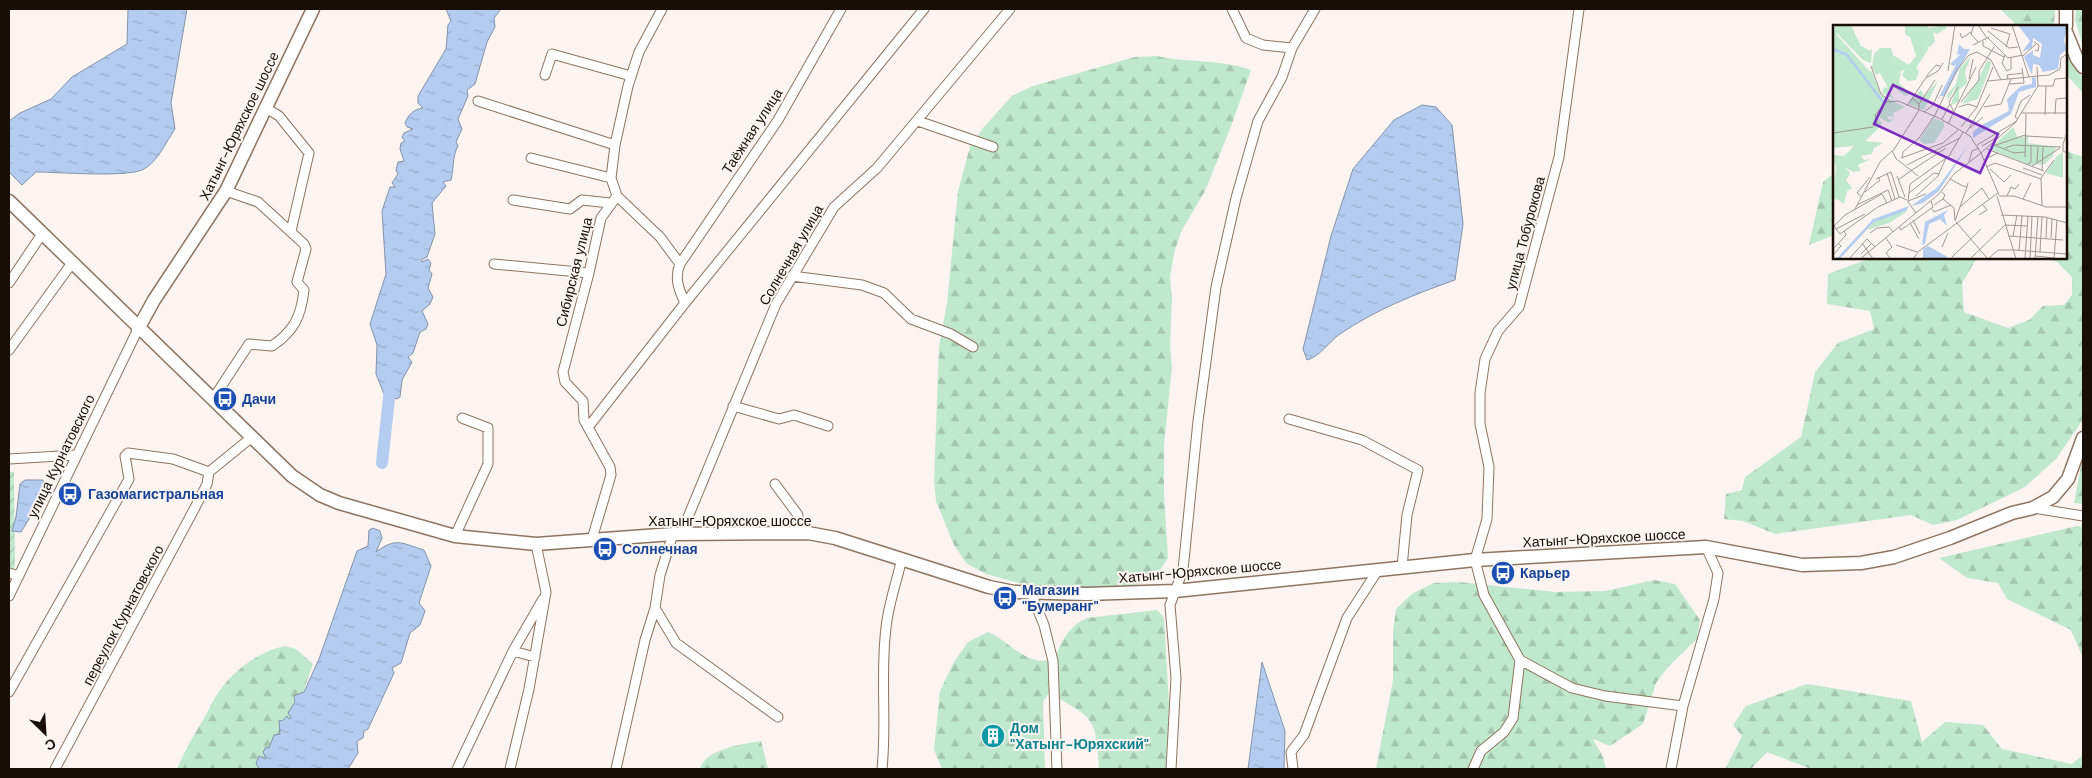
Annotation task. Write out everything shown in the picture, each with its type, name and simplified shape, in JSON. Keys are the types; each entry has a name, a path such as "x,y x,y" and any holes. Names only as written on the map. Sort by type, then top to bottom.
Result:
{"street":[{"name":"Хатынг-Юряхское шоссе","path":"138,329 154,300 226,191 313,9"},
{"path":"662,9 639,52 631,76 615,145 611,178 617,196 660,237 680,264 677,272 678,286 685,303"},
{"name":"Таёжная улица","path":"680,264 778,120 842,9"},
{"path":"588,426 685,303 924,9"},
{"name":"Солнечная улица","path":"616,769 644,640 655,608 660,575 776,304 834,207 878,168 1010,9"},
{"path":"1232,9 1246,38 1263,44 1292,48"},
{"path":"1170,769 1176,678 1170,605 1181,581 1183,570 1198,421 1216,287 1236,198 1258,121 1282,77 1292,48 1315,9"},
{"name":"улица Тобурокова","path":"1475,560 1487,519 1489,467 1480,424 1480,393 1485,359 1498,331 1519,307 1559,157 1579,9"},
{"path":"2066,9 2066,25"},
{"path":"2067,34 2077,59 2083,68"},
{"path":"545,75 552,54 631,76"},
{"path":"478,102 615,145"},
{"path":"266,108 279,116 309,153 292,231"},
{"path":"918,121 993,147"},
{"path":"531,158 611,178"},
{"path":"213,399 249,344 272,346 288,335 302,309 304,290 297,282 306,249 292,231 258,202 226,191"},
{"name":"Сибирская улица","path":"592,539 611,475 607,458 584,420 583,401 565,382 563,372 589,273 601,218 610,203 617,196"},
{"path":"513,200 570,209 582,200 610,203"},
{"name":"Хатынг-Юряхское шоссе","path":"9,201 138,329 292,476 320,494 339,503 454,536 536,544 677,534 798,533 836,538 989,587 1031,593 1086,594 1175,591 1475,560 1706,547 1802,565 1862,563 1894,557 2033,508 2052,497 2068,479 2083,438"},
{"path":"9,283 42,234"},
{"path":"9,350 72,263"},
{"path":"494,264 589,273"},
{"path":"792,276 874,288 884,294 911,319 951,334 973,347"},
{"name":"улица Курнатовского","path":"9,596 138,329"},
{"path":"733,406 780,419 794,414 828,426"},
{"path":"454,536 488,464 488,428 462,418"},
{"path":"1289,419 1362,440 1418,470 1407,516 1402,567"},
{"path":"9,692 130,479 125,456 128,453 173,459 209,472 252,436"},
{"path":"9,459 76,455"},
{"name":"переулок Курнатовского","path":"55,769 199,500 207,484 209,472"},
{"path":"775,484 798,515 798,533"},
{"path":"2033,508 2083,516"},
{"path":"510,769 535,657 546,592 536,544"},
{"path":"1671,769 1683,706 1714,599 1718,573 1706,547"},
{"path":"882,769 884,748 882,677 886,627 902,558"},
{"path":"1475,560 1484,595 1520,660 1572,688 1605,696 1683,706"},
{"path":"1292,769 1291,752 1304,735 1347,618 1378,570"},
{"path":"9,572 19,576"},
{"path":"456,769 514,651 546,592"},
{"path":"1031,593 1046,632 1053,661 1057,769"},
{"path":"655,608 676,643 778,717"},
{"path":"514,651 535,657"},
{"path":"1472,769 1481,751 1504,732 1513,718 1520,660"}],"green space":[{"path":"2000,9 2055,9 2054,25 2013,25 2014,22"},
{"path":"2076,9 2083,9 2083,46 2075,20"},
{"path":"2067,54 2083,78 2083,93 2067,75"},
{"path":"1157,56 1228,64 1251,70 1205,191 1182,230 1175,249 1170,277 1172,298 1170,345 1172,367 1164,445 1164,494 1168,558 1155,578 1131,587 1107,591 1034,587 986,574 966,563 954,545 936,501 934,480 939,347 947,303 958,191 970,147 983,128 1012,96 1033,86 1135,57"},
{"path":"2067,151 2083,157 2083,415 2082,421 2056,459 2025,487 1957,520 1933,525 1911,515 1775,534 1743,521 1724,519 1726,494 1742,490 1745,477 1801,437 1815,372 1838,343 1874,329 1870,311 1827,304 1828,274 1868,259 1976,259 1962,283 1964,312 2008,328 2029,320 2043,306 2064,305 2072,295 2072,277 2057,262 2046,259 2067,259"},
{"path":"1833,174 1833,235 1809,245 1823,182"},
{"path":"2083,455 2083,504 2074,503"},
{"path":"9,472 14,472 15,565 9,580"},
{"path":"2077,526 2083,527 2083,658 2071,630 2007,599 1998,583 1967,578 1939,558"},
{"path":"1654,580 1675,584 1700,620 1697,639 1668,667 1656,683 1643,724 1610,746 1593,739 1603,757 1606,769 1376,769 1393,680 1393,632 1396,609 1413,593 1434,583 1458,582 1556,592 1605,591"},
{"path":"1157,610 1164,618 1169,704 1166,769 1099,769 1097,739 1090,721 1084,714 1049,693 1043,702 1045,769 942,769 934,750 940,691 954,662 968,642 988,632 1028,658 1045,660 1055,658 1060,645 1071,629 1087,618"},
{"path":"285,646 296,649 313,664 284,747 266,769 177,769 219,691 235,673 253,659"},
{"path":"1807,684 1911,701 1922,742 1945,722 1983,725 2002,749 2072,764 2083,755 2083,769 1811,769 1767,752 1751,769 1725,769 1742,736 1733,725 1746,706"},
{"path":"761,741 768,769 700,769 703,762 717,752"}],"water":[{"path":"128,9 187,9 171,103 175,129 158,156 149,166 136,172 93,174 36,172 22,185 9,172 9,121 20,113 51,99 72,77 127,44"},
{"path":"446,9 501,9 494,18 495,27 487,42 475,84 467,90 468,96 458,119 462,129 456,142 458,146 451,180 443,182 446,186 432,203 435,234 427,257 421,260 422,262 428,259 431,263 429,270 432,274 428,288 433,297 430,304 422,311 428,324 426,329 420,332 413,353 408,357 412,362 402,380 400,397 397,399 384,394 376,374 377,345 370,324 386,274 382,211 390,187 395,187 392,183 398,174 396,170 398,162 404,161 400,149 401,143 405,141 402,137 404,133 413,129 407,127 405,123 412,113 423,108 418,103 418,96 446,49 448,25 451,21"},
{"path":"1422,105 1436,107 1452,125 1463,224 1455,280 1410,297 1367,317 1340,334 1320,352 1307,360 1303,349 1331,236 1353,169 1394,120"},
{"path":"25,480 43,480 44,484 31,516 21,532 12,531 16,517 20,484"},
{"path":"373,528 380,531 382,538 376,552 394,543 424,550 431,566 419,603 425,611 420,625 410,633 401,663 392,668 394,673 368,729 364,731 363,738 357,741 358,753 348,769 259,769 256,763 259,756 266,759 263,752 266,747 269,748 274,735 280,734 279,720 282,721 287,716 289,719 291,718 288,713 295,702 294,696 304,692 319,659 357,551 368,546 369,530"},
{"path":"1262,662 1285,731 1284,769 1248,769"}],"waterway":[{"path":"382,463 391,380"}],"place":[{"name":"Дачи","path":"225,399"},
{"name":"Газомагистральная","path":"70,494"},
{"name":"Солнечная","path":"605,549"},
{"name":"Карьер","path":"1503,573"},
{"name":"Магазин \"Бумеранг\"","path":"1005,598"},
{"name":"Дом \"Хатынг-Юряхский\"","path":"993,736"}]}
